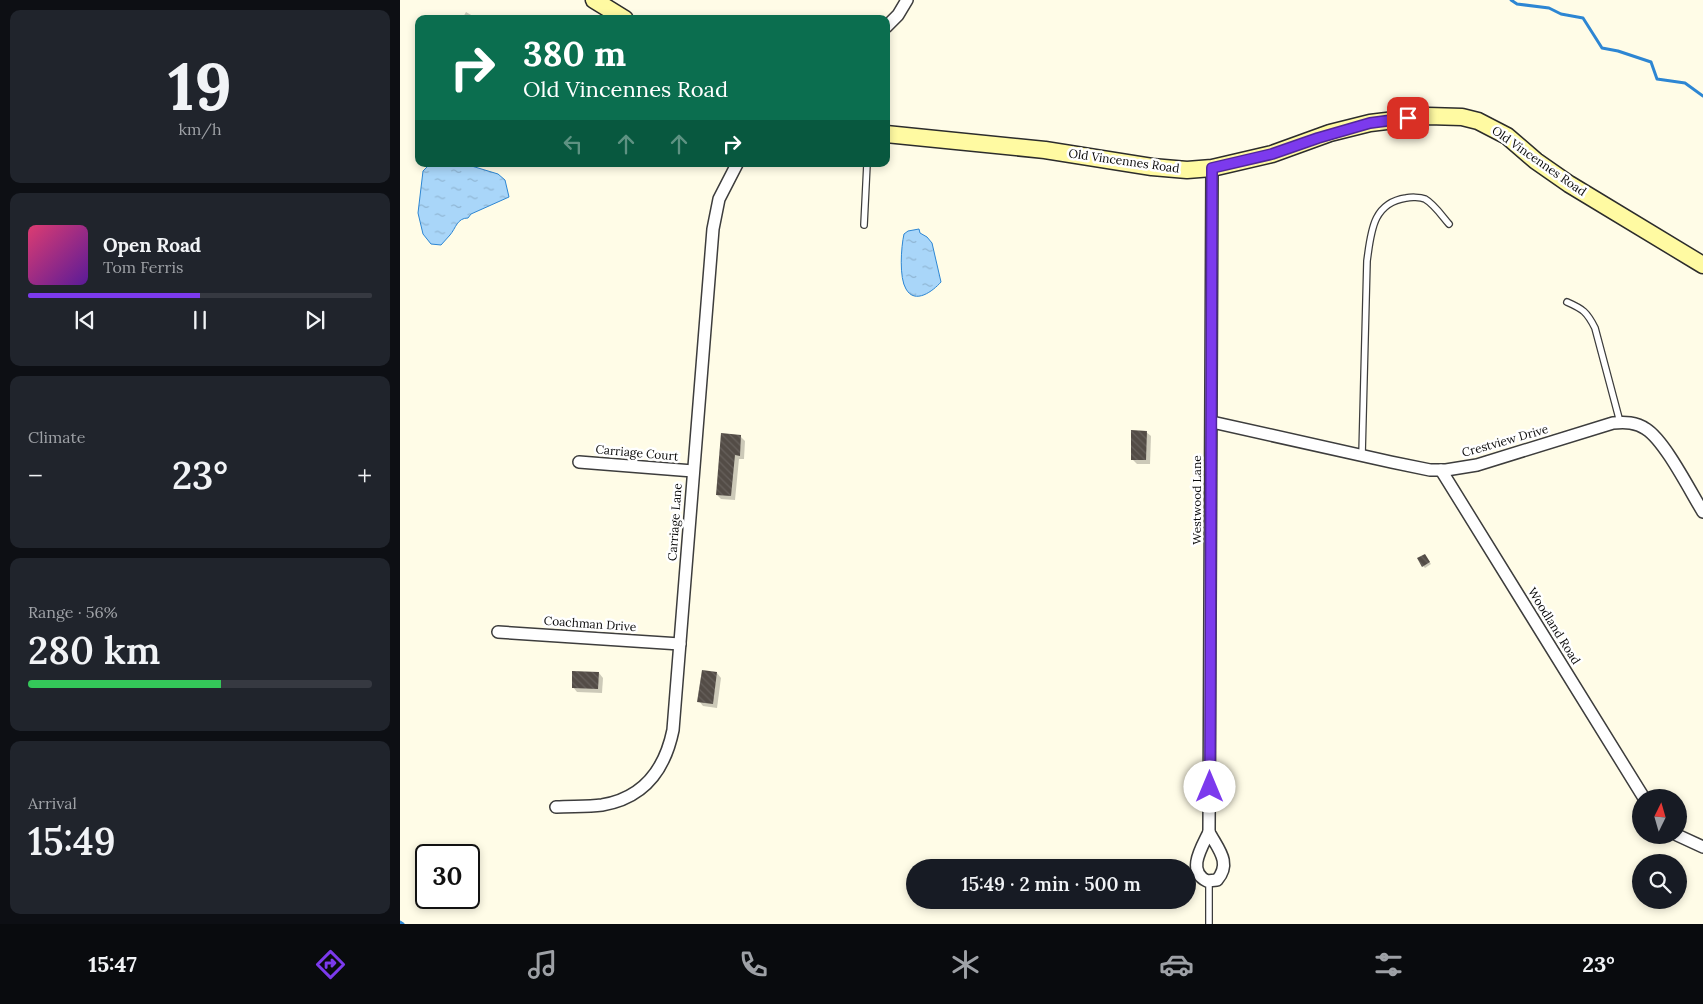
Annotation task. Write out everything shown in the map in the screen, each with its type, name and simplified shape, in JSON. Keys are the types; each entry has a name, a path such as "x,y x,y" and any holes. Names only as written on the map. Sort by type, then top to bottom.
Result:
{"street":[{"path":"594,0 618,15"},
{"path":"890,23 898,15 907,0"},
{"name":"Old Vincennes Road","path":"890,134 1045,150 1187,170 1212,168 1272,154 1330,134 1370,123 1428,116 1462,117 1478,121 1507,136 1536,161 1569,184 1703,265"},
{"name":"Carriage Lane","path":"556,806 592,806 616,802 638,790 658,771 665,759 673,730 712,229 719,199 735,167"},
{"name":"Westwood Lane","path":"1209,881 1203,880 1196,871 1196,864 1208,832 1212,422 1212,168"},
{"name":"Crestview Drive","path":"1212,422 1430,470 1462,469 1620,422"},
{"path":"1620,422 1635,424 1653,434 1703,512"},
{"name":"Carriage Court","path":"580,462 693,471"},
{"name":"Woodland Road","path":"1441,470 1638,789"},
{"name":"Coachman Drive","path":"498,632 680,644"},
{"path":"1208,832 1220,851 1224,864 1224,871 1216,880 1209,881"},
{"path":"1688,840 1703,847"}],"lane":[{"path":"864,225 867,167"},
{"path":"1362,455 1367,261 1376,217 1384,206 1395,199 1410,197 1424,199 1449,224"},
{"path":"1567,302 1581,308 1589,315 1620,422"},
{"path":"1209,881 1209,924"}],"water":[{"path":"427,167 475,167 498,174 505,180 509,197 461,220 441,245 431,244 423,234 418,213 423,171"},
{"path":"919,229 920,233 932,243 941,282 924,295 914,296 906,289 902,278 902,247 904,234 908,231"}],"building":[{"path":"1131,430 1147,431 1146,460 1131,460"},
{"path":"721,433 741,435 740,456 735,455 731,496 716,495"},
{"path":"1425,554 1430,562 1422,567 1417,558"},
{"path":"702,670 717,672 713,704 697,702"},
{"path":"572,671 599,672 598,689 572,688"}],"waterway":[{"path":"1511,0 1517,4 1549,8 1561,14 1583,18 1602,48 1618,51 1651,62 1657,79 1685,83 1703,96"}],"route":[{"path":"1210,787 1212,168 1272,154 1292,146 1370,123 1408,118"}]}
